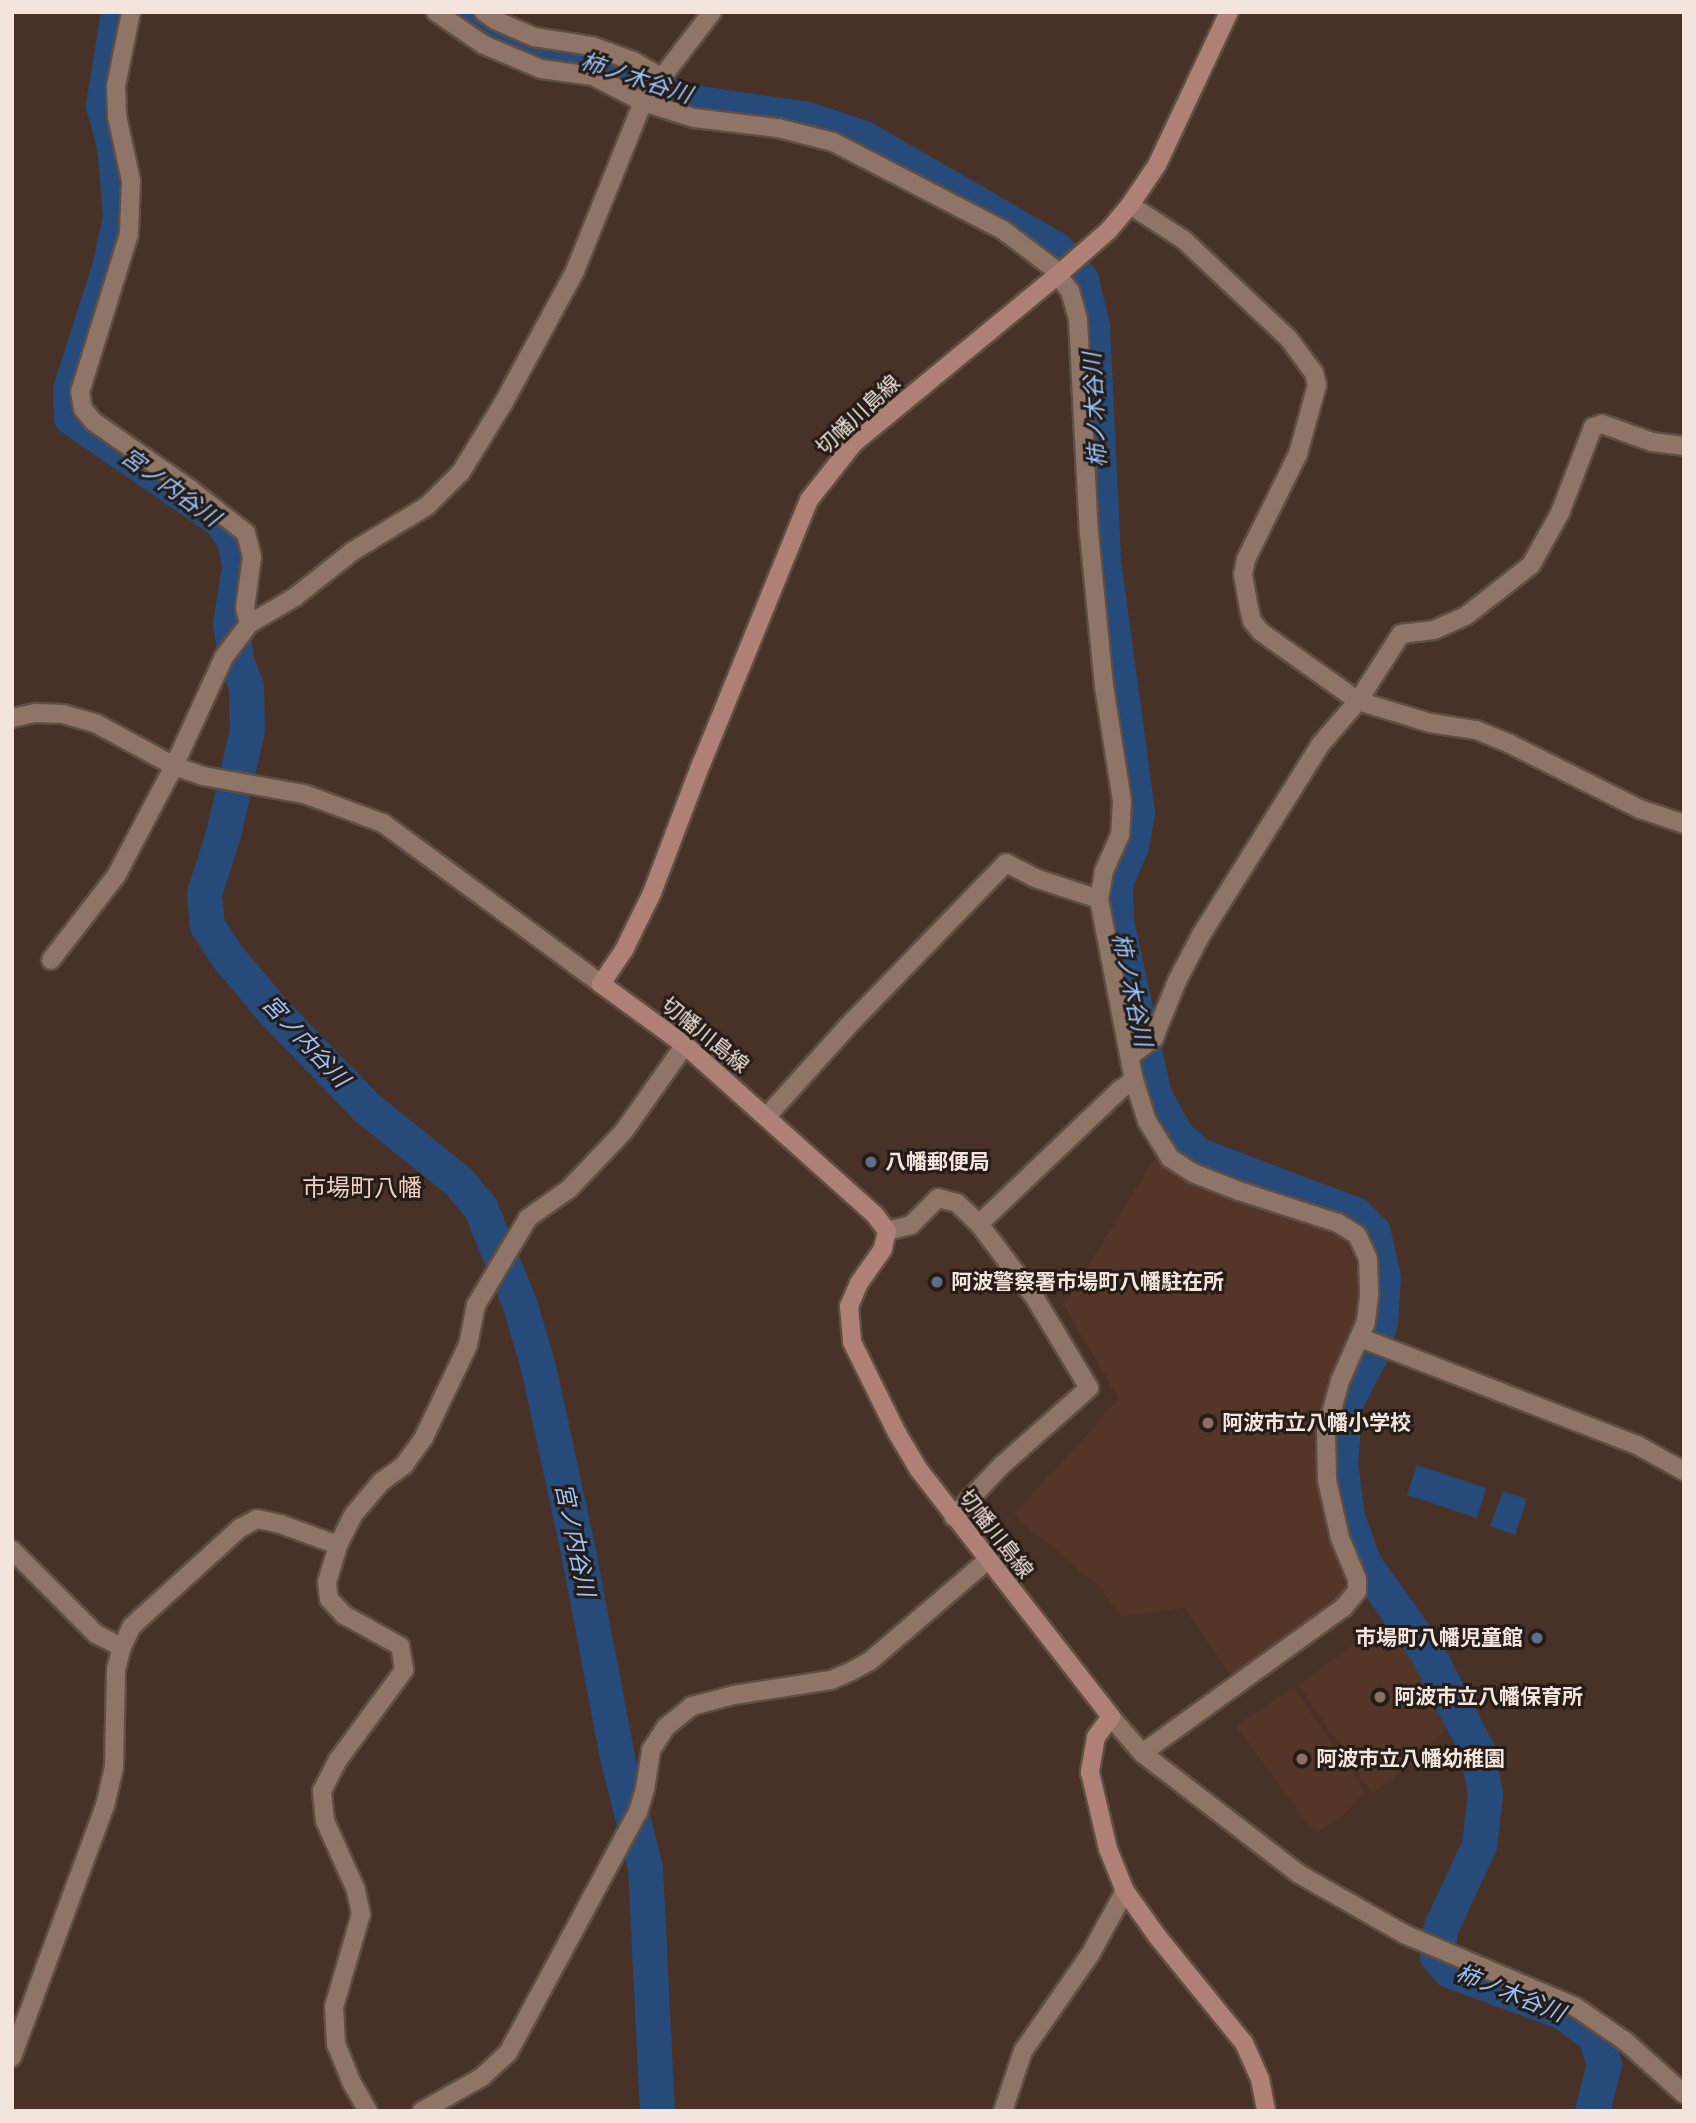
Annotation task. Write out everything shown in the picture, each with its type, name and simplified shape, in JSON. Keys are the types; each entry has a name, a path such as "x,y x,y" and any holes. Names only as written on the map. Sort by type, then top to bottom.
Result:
{"main road":[{"name":"切幡川島線","path":"1111,1717 954,1517 897,1433 852,1342 849,1306 859,1283 883,1249 887,1230 876,1215 685,1045 601,984 624,950 652,892 789,544 816,490 837,462 862,436 1061,273 1130,205 1157,165 1229,12"},
{"path":"1111,1717 1096,1737 1090,1772 1108,1849 1125,1891 1157,1936 1244,2043 1261,2079 1266,2111"}],"street":[{"path":"131,12 116,86 117,116 131,181 129,234 80,392 83,409 94,422 190,489 246,533 252,557 245,629"},
{"path":"436,12 484,45 541,69 593,76 653,89"},
{"path":"484,12 495,20 534,37 592,46 633,61 653,89 694,118 778,128 834,142 1003,230 1061,273 1070,290 1078,319 1088,533 1104,686 1122,801 1120,835 1104,871 1099,899 1139,1050 1134,1080 1147,1121 1170,1158 1204,1177 1339,1223 1357,1235 1368,1259 1366,1322 1340,1381 1326,1432 1327,1480 1340,1538 1357,1579 1357,1591 1344,1607 1142,1753"},
{"path":"51,960 116,876 174,766 225,657 245,629 295,597 353,551 427,506 461,472 575,271 653,89 712,12"},
{"path":"1130,205 1184,240 1289,339 1314,373 1317,385 1298,454 1246,559 1243,575 1252,621 1261,632 1358,701 1419,720 1476,730 1508,743 1640,809 1684,824"},
{"path":"1139,1050 1154,1038 1177,981 1201,935 1320,745 1358,701 1401,634 1434,630 1467,615 1531,565 1560,513 1593,427 1602,424 1652,442 1684,446"},
{"path":"12,718 36,713 63,714 97,724 174,766 233,781 304,794 383,823 601,984"},
{"path":"767,1116 847,1027 1006,863 1035,878 1099,899"},
{"path":"368,2111 351,2081 336,2044 334,2007 361,1914 356,1890 325,1821 322,1791 338,1760 404,1671 400,1646 344,1615 329,1599 327,1582 338,1545 354,1514 381,1482 404,1465 424,1437 468,1345 477,1305 528,1218 569,1189 624,1131 685,1045"},
{"path":"979,1224 1121,1089 1134,1080"},
{"path":"887,1230 911,1225 938,1198 957,1203 979,1224 1035,1298 1089,1388 1000,1466 954,1517"},
{"path":"1361,1338 1637,1445 1684,1471"},
{"path":"12,2057 105,1806 114,1768 116,1669 132,1626 240,1528 257,1519 338,1545"},
{"path":"12,1550 96,1634 122,1647"},
{"path":"422,2111 482,2077 508,2053 638,1812 652,1749 666,1727 692,1706 734,1695 831,1680 850,1672 870,1661 988,1560"},
{"path":"1111,1717 1142,1753 1299,1874 1404,1934 1574,2006 1625,2041 1684,2094"},
{"path":"1003,2111 1023,2051 1091,1953 1125,1891"}],"shaded area":[{"name":"阿波市立八幡小学校","path":"1155,1158 1190,1180 1314,1225 1346,1242 1361,1276 1358,1317 1327,1385 1314,1448 1326,1530 1349,1577 1347,1596 1232,1678 1185,1608 1121,1616 1100,1587 1014,1515 1119,1399 1064,1305"},
{"name":"阿波市立八幡保育所","path":"1393,1617 1462,1709 1421,1757 1372,1793 1298,1685"},
{"name":"阿波市立八幡幼稚園","path":"1294,1687 1365,1792 1342,1817 1320,1830 1311,1828 1236,1726"}],"water":[{"path":"1417,1465 1486,1488 1477,1518 1407,1495"},
{"path":"1503,1491 1527,1499 1515,1535 1490,1526"}],"waterway":[{"name":"宮ノ内谷川","path":"118,12 103,105 114,145 120,217 109,268 70,389 71,417 219,519 234,540 239,566 230,624 237,663 246,686 247,730 223,834 204,893 207,925 228,957 274,1012 366,1107 459,1182 480,1207 520,1305 539,1371 578,1552 618,1761 645,1867 657,2111"},
{"name":"柿ノ木谷川","path":"458,12 488,35 531,54 593,60 668,95 700,103 808,119 862,137 1056,249 1081,280 1092,325 1103,560 1137,812 1131,846 1115,883 1116,921 1154,1095 1176,1135 1198,1155 1355,1214 1373,1232 1383,1277 1380,1322 1369,1357 1345,1403 1340,1462 1347,1516 1364,1564 1427,1652 1477,1750 1485,1794 1479,1845 1440,1929 1437,1956 1449,1970 1563,2012 1595,2036 1604,2064 1592,2111"}],"place":[{"name":"八幡郵便局","path":"871,1162"},
{"name":"阿波警察署市場町八幡駐在所","path":"937,1282"},
{"name":"阿波市立八幡小学校","path":"1208,1423"},
{"name":"市場町八幡児童館","path":"1537,1638"},
{"name":"阿波市立八幡保育所","path":"1380,1697"},
{"name":"阿波市立八幡幼稚園","path":"1302,1759"}],"district":[{"name":"市場町八幡","path":"362,1189"}]}
